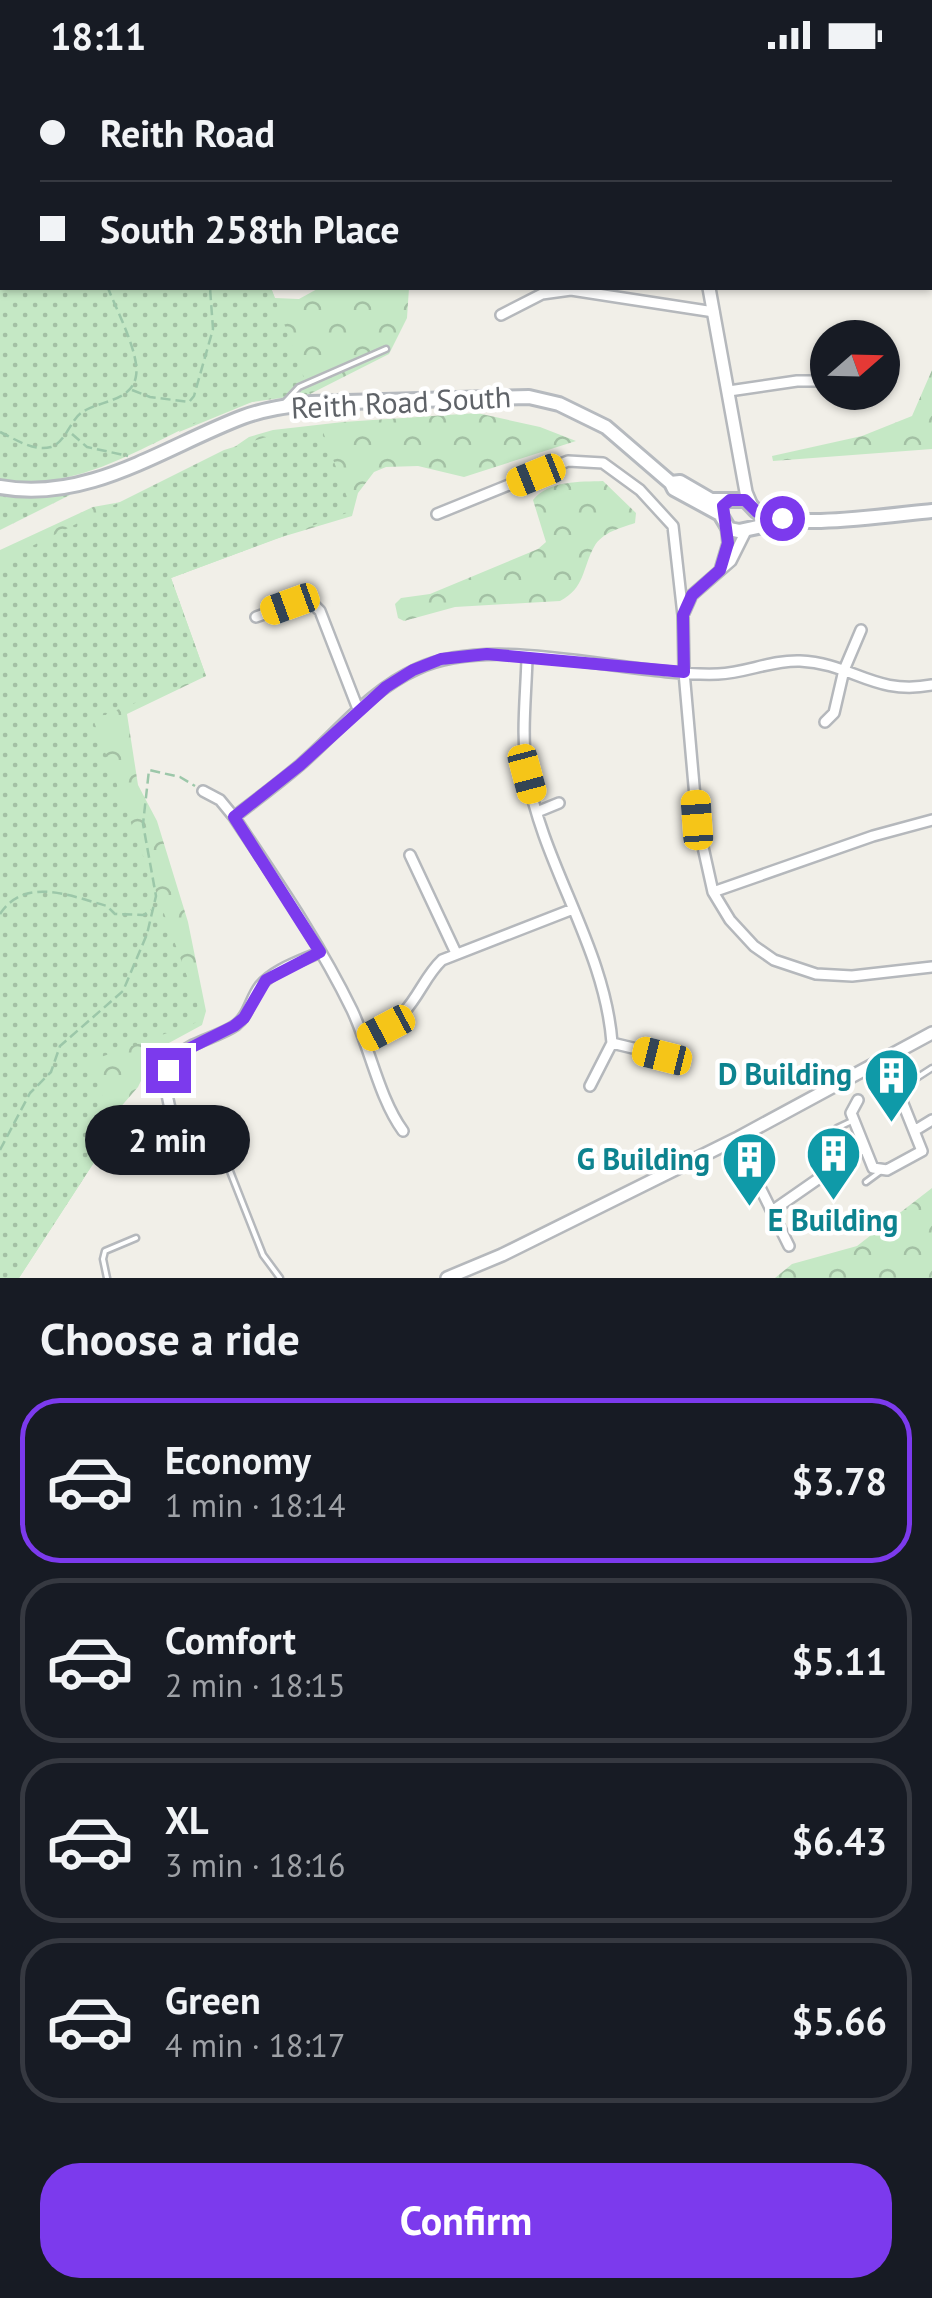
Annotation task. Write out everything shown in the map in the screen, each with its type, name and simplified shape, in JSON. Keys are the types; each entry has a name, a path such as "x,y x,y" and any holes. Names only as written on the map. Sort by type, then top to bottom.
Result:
{"main road":[{"name":"Reith Road South","path":"0,487 22,491 82,484 243,418 280,407 529,397 558,404 606,428 680,494 734,531 747,529"},
{"name":"Reith Road South","path":"671,483 680,482 711,500 745,500 754,508 786,521"},
{"path":"724,521 723,506 730,500"},
{"path":"747,529 756,523 754,508"},
{"path":"747,529 786,521 932,511"}],"street":[{"path":"501,315 526,300 570,290 714,312"},
{"path":"710,290 742,474 754,508"},
{"path":"729,390 810,382"},
{"path":"436,514 568,462 587,461 614,468 673,526 697,820 713,892 730,920 754,946 794,968 816,974 852,976 932,967"},
{"path":"730,500 742,474"},
{"path":"720,570 728,543 724,521"},
{"path":"683,615 692,595 731,561 747,529"},
{"path":"256,617 290,604 313,604 325,622 358,710"},
{"path":"825,722 834,713 844,670 862,630"},
{"path":"234,817 300,765 358,710 413,670 441,659 464,655 527,658 716,674 761,664 803,661 844,670 881,686 906,689 932,685"},
{"path":"527,658 527,774 537,812 605,995 612,1043 590,1086"},
{"path":"202,790 213,794 234,817 320,952 365,1039 392,1114 403,1131"},
{"path":"537,812 559,803"},
{"path":"713,892 873,836 932,820"},
{"path":"410,855 456,954"},
{"path":"365,1039 386,1028 406,1010 430,972 456,954 572,909"},
{"path":"184,1147 167,1100 168,1070 178,1054 234,1026 244,1018 262,984 320,952"},
{"path":"447,1278 736,1139 932,1034"},
{"path":"612,1043 662,1056"},
{"path":"858,1100 851,1110 870,1165 880,1171 892,1168 922,1151 886,1061"},
{"path":"914,1131 932,1120"},
{"path":"736,1139 789,1246"},
{"path":"772,1211 864,1148"}],"lane":[{"path":"280,407 299,387 386,350"},
{"path":"898,1090 932,1068"},
{"path":"837,1128 854,1120"},
{"path":"222,1150 262,1255 280,1278"},
{"path":"866,1182 880,1171"},
{"path":"107,1278 102,1258 105,1251 136,1238"}],"path":[{"path":"0,432 27,444 56,445 86,410 121,397 131,389 136,362 109,290"},
{"path":"131,389 177,402 189,402 194,396 213,329 210,290"},
{"path":"65,433 74,433 87,448 142,462"},
{"path":"0,1150 30,1094 50,1072 60,1046 123,991 147,934 156,896 143,824 150,770 180,777 202,790"},
{"path":"0,914 18,897 34,890 107,906 115,914 144,916 152,909"},
{"path":"836,1152 845,1144"}],"green space":[{"path":"0,290 272,290 310,394 240,405 126,457 69,477 38,482 6,481 11,495 70,495 0,530"},
{"path":"219,290 272,290 275,298 299,299 315,290 409,290 407,318 389,354 310,394 252,402 179,432 226,319"},
{"path":"932,370 932,449 773,461 772,456 862,436 912,416"},
{"path":"477,413 540,427 576,441 464,477 418,466 386,467 374,472 358,493 352,516 275,539 171,578 206,676 127,714 138,785 157,821 188,922 206,1011 202,1025 156,1050 138,1087 111,1118 115,1130 19,1278 0,1278 0,550 93,507 138,499 202,469 249,437 273,430"},
{"path":"322,429 352,511 171,578 206,676 93,719 203,1020 90,1061 115,1130 19,1278 0,1278 0,562 224,450 276,434"},
{"path":"603,481 636,513 635,523 612,531 597,542 579,584 568,596 560,601 455,607 404,621 398,618 395,604 401,598 430,594 538,549 546,542 533,500 540,493 565,483"},
{"path":"932,1188 932,1278 775,1278 792,1264 857,1246"}],"place":[{"name":"D Building","path":"891,1124"},
{"name":"E Building","path":"833,1202"},
{"name":"G Building","path":"749,1209"}],"route":[{"path":"168,1070 178,1054 244,1018 266,980 320,952 234,817 300,765 386,687 441,659 487,654 684,672 683,615 692,595 720,570 728,543 723,506 730,500 745,500 757,512 782,518"}]}
